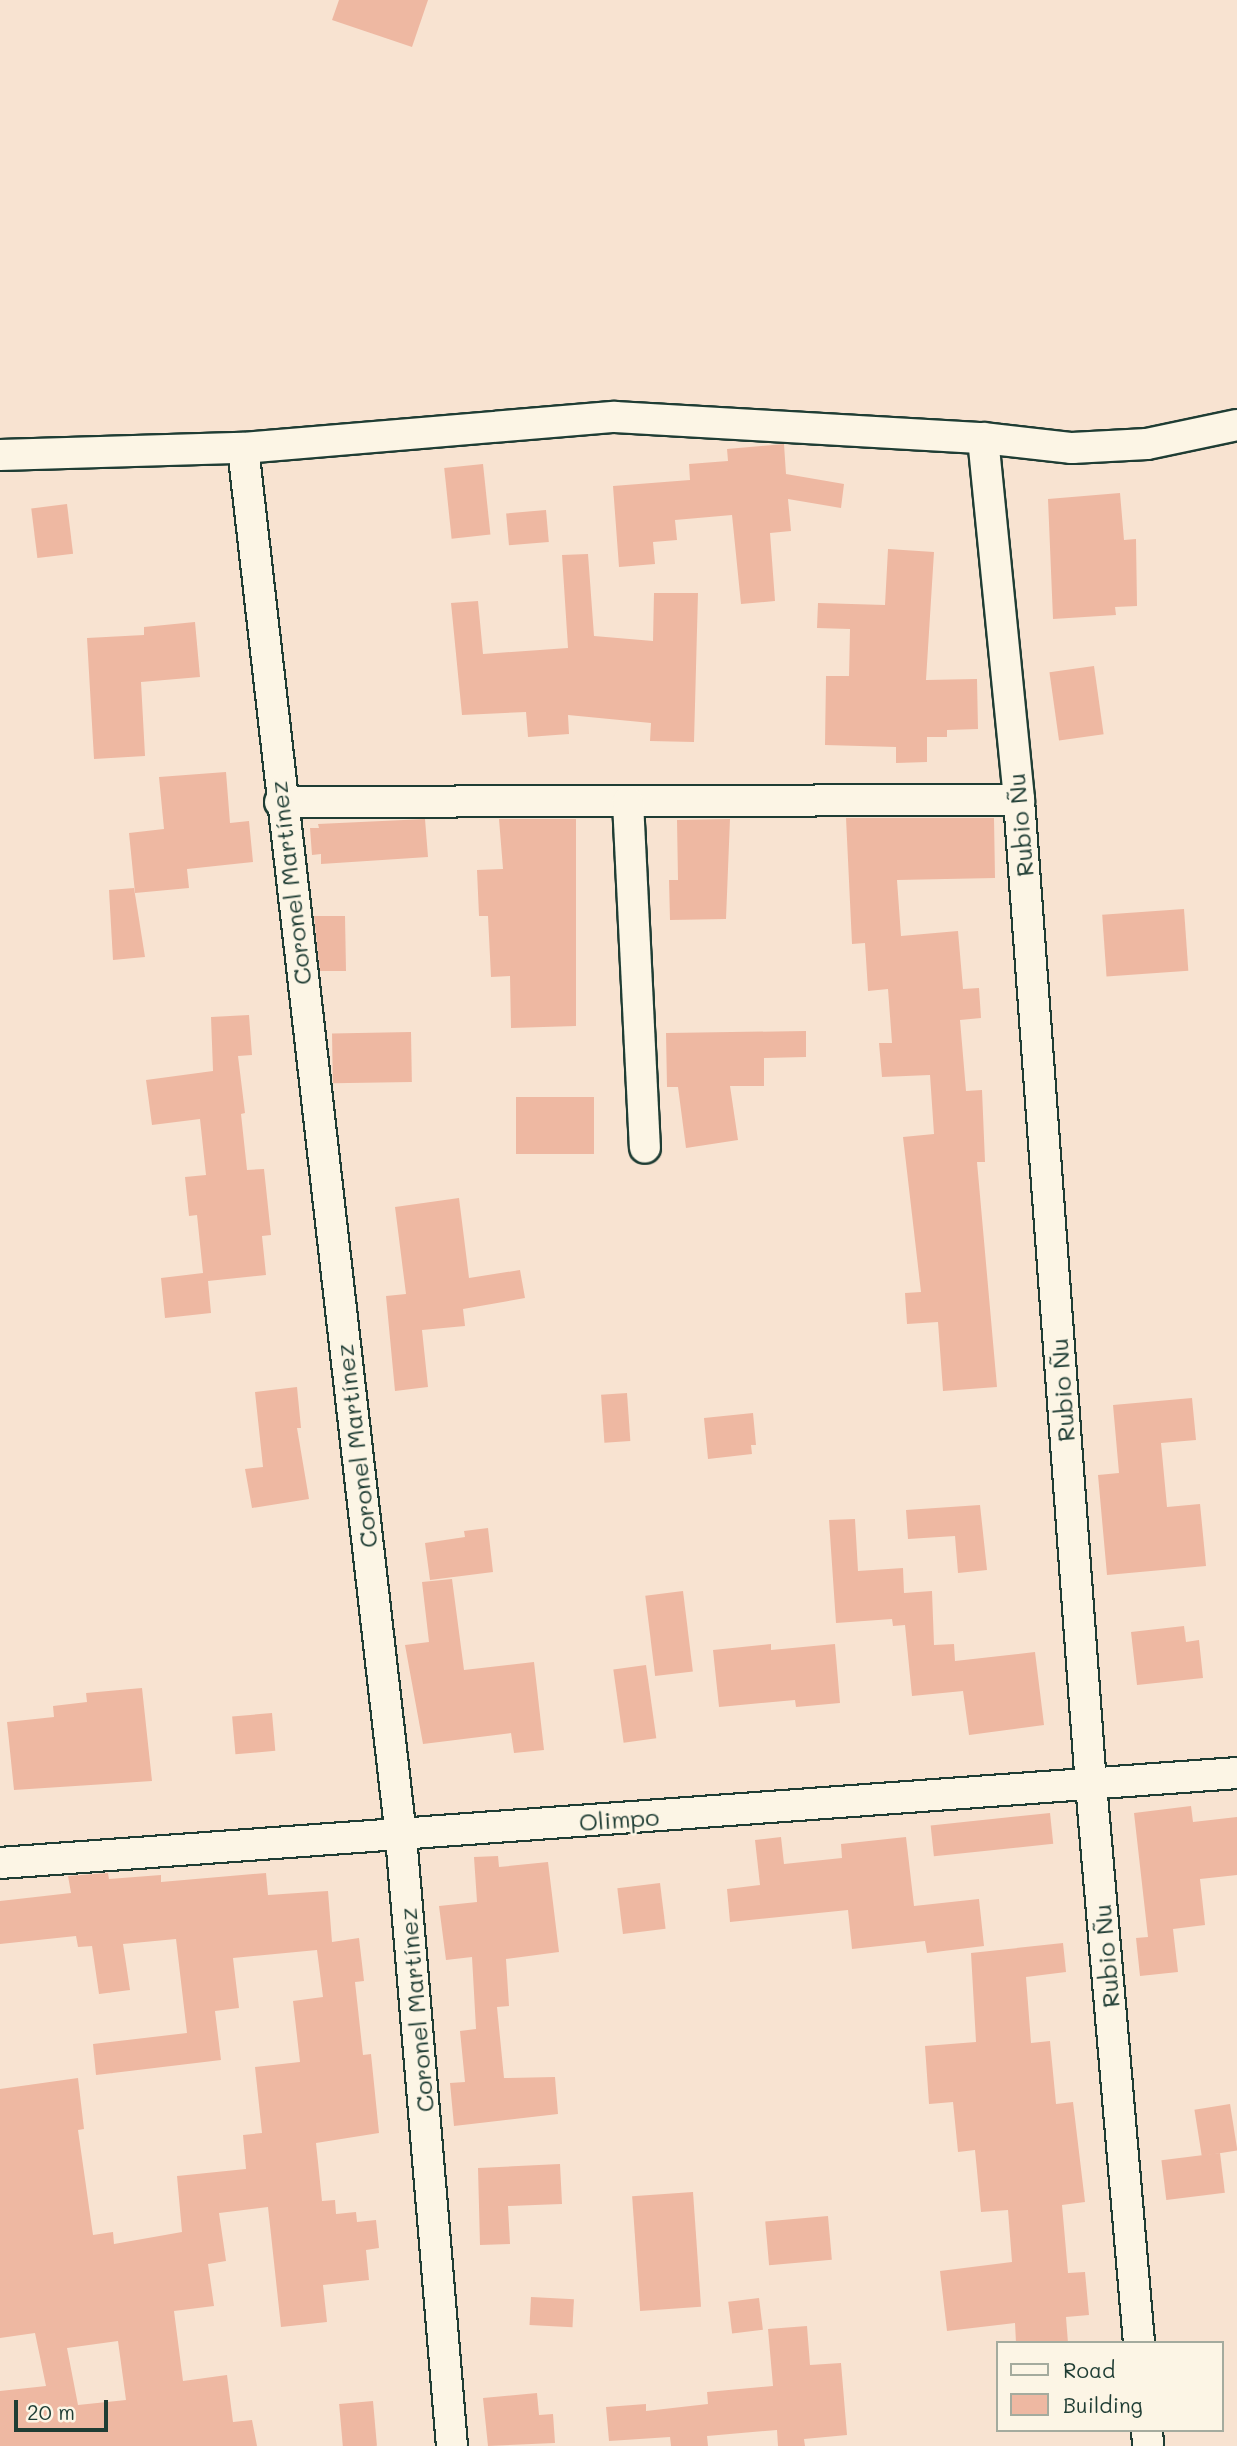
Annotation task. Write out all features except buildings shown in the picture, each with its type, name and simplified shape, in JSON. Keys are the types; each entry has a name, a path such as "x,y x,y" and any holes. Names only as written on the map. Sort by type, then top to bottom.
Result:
{"street":[{"path":"0,456 243,448 615,417 983,438 1072,448 1147,444 1237,425"},
{"name":"Rubio Ñu","path":"983,438 1019,800 1091,1784 1139,2341"},
{"name":"Coronel Martínez","path":"243,448 280,802 401,1836 452,2446"},
{"path":"280,802 1019,800"},
{"path":"628,802 645,1147"},
{"name":"Olimpo","path":"0,1863 401,1836 1237,1773"}]}
